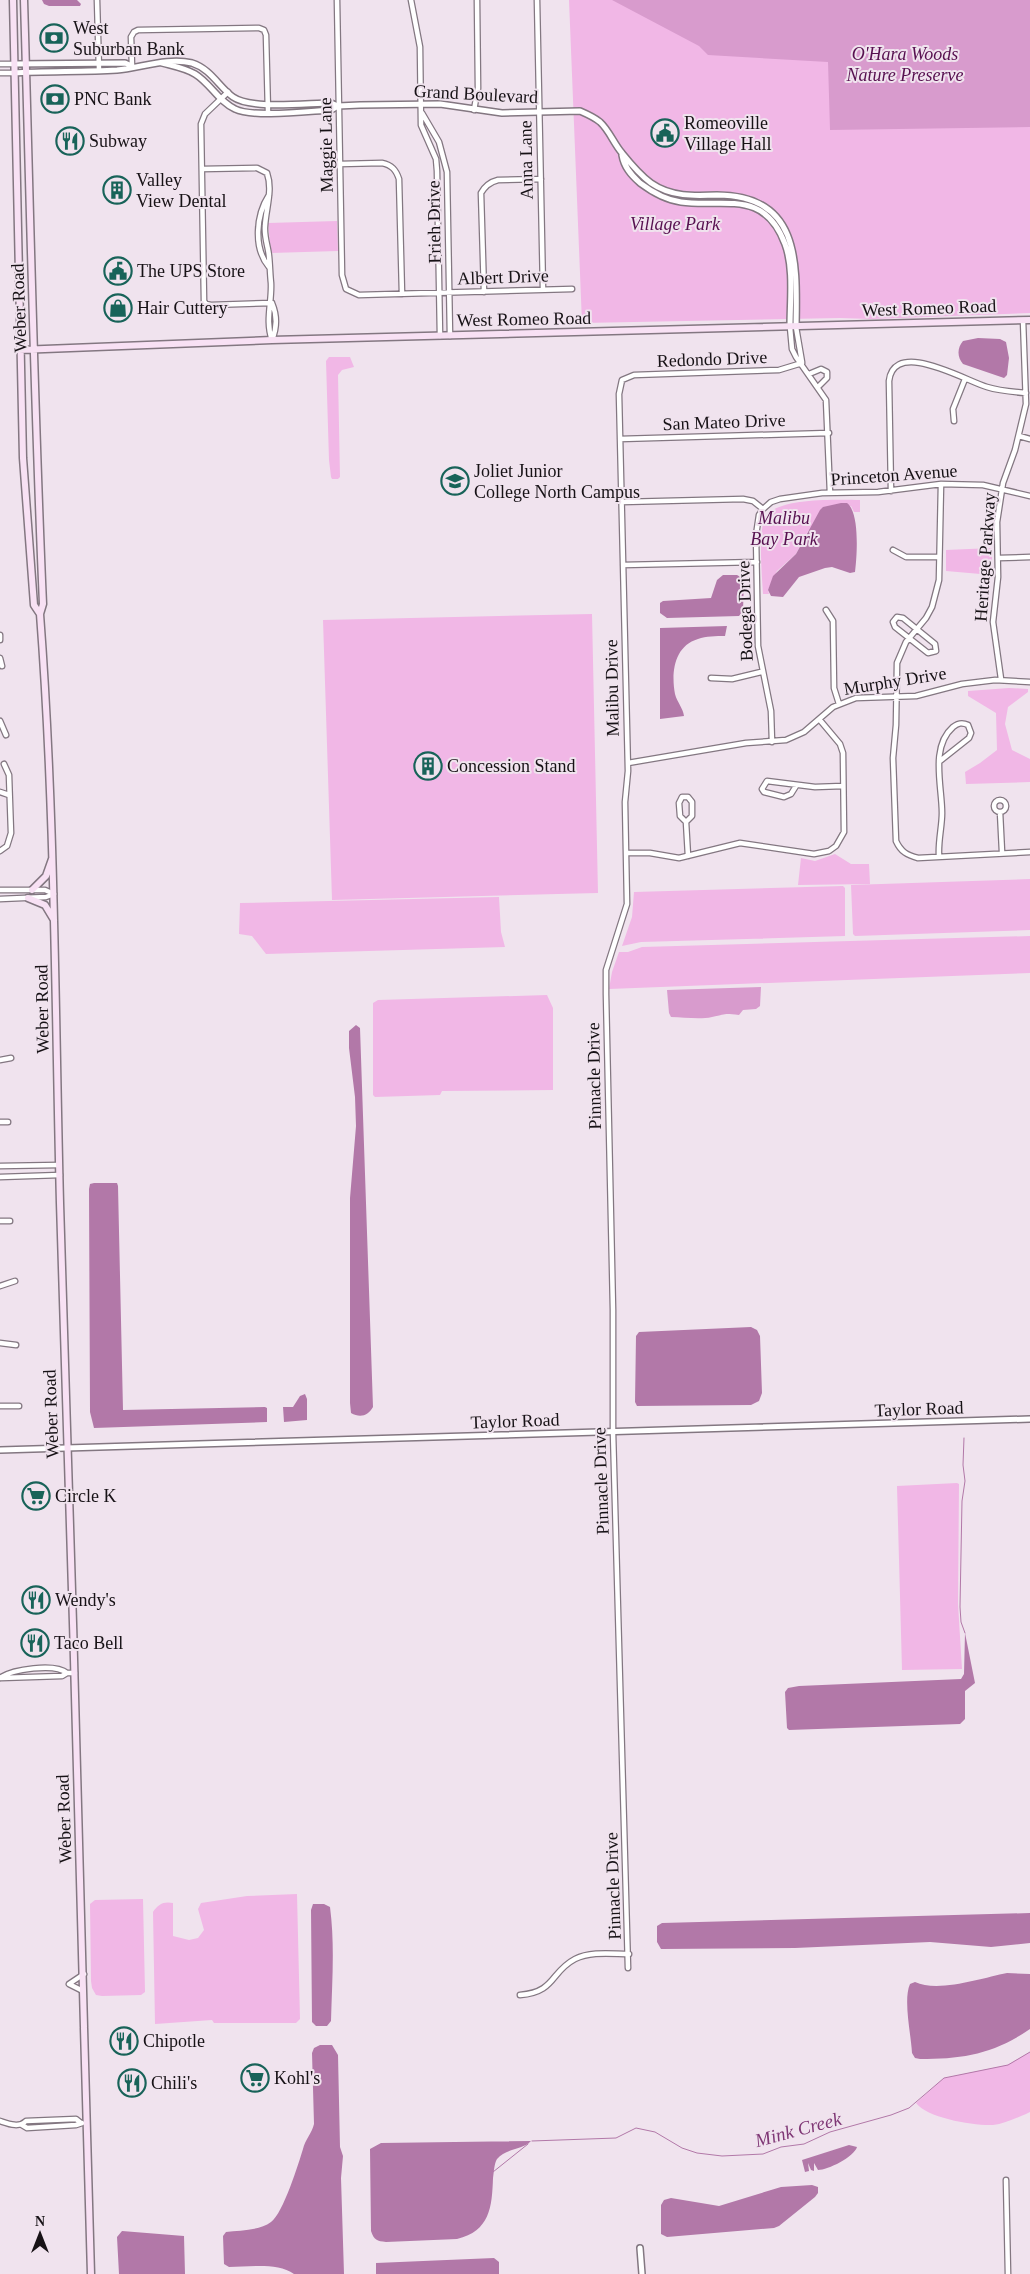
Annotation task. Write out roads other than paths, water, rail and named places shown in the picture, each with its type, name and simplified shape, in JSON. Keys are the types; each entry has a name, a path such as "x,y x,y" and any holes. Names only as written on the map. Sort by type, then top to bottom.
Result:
{"main road":[{"name":"Weber Road","path":"12,0 23,458 34,605 40,614"},
{"name":"Weber Road","path":"24,0 35,350 36,451 43,604 40,614 49,721 53,856 59,1165 84,1974 84,2122 91,2274"},
{"name":"West Romeo Road","path":"20,350 272,340 1027,320"},
{"path":"32,890 46,876 53,856"},
{"path":"28,898 44,905 49,910 55,924"}],"street":[{"path":"97,0 99,70"},
{"name":"Maggie Lane","path":"337,0 342,275 346,289"},
{"name":"Frieh Drive","path":"411,0 420,47 421,125 436,159 440,336"},
{"path":"474,110 478,88 477,0"},
{"name":"Anna Lane","path":"537,0 543,290"},
{"path":"132,66 131,37 138,30 259,28 264,30 266,35 268,112"},
{"name":"Grand Boulevard","path":"13,64 99,62 125,63 132,66"},
{"name":"Grand Boulevard","path":"162,63 182,68 196,75 220,98 237,110 268,112 331,110 338,106"},
{"name":"Grand Boulevard","path":"13,72 125,69 132,66 162,63 192,63 202,67 228,92 243,102 268,104 331,103 338,106 455,105 474,110 502,113 580,111 601,123 622,154 624,163 633,176 659,195 681,202 730,202 746,204 765,215 773,223 779,232 787,254 793,327"},
{"path":"0,64 13,64"},
{"path":"0,73 13,72"},
{"path":"228,92 205,114 202,124 204,301 206,304 211,305 272,303"},
{"name":"Frieh Drive","path":"422,113 440,142 447,172 450,336"},
{"path":"340,164 382,163 388,165 396,172 399,179 402,294"},
{"path":"202,169 262,169 267,173 269,195 263,204 258,232 264,261 269,266 272,303 275,311 276,332 272,340"},
{"path":"484,292 481,194 492,181 541,179"},
{"name":"Albert Drive","path":"346,289 359,295 572,289"},
{"name":"Heritage Parkway","path":"1001,679 993,622 999,558 997,522 1002,488 1019,436 1026,393 1027,320"},
{"path":"793,327 792,349 826,400 829,433 830,493"},
{"path":"891,491 889,381 892,372 898,365 915,362 940,368 965,379 1002,391 1026,393"},
{"name":"Redondo Drive","path":"622,380 637,374 779,370 802,363"},
{"path":"809,374 821,369 827,372 827,378 818,387"},
{"path":"954,421 953,409 965,379"},
{"name":"Malibu Drive","path":"606,994 606,970 627,904 625,802 628,763 619,394 622,380"},
{"name":"San Mateo Drive","path":"620,439 829,433"},
{"path":"1019,436 1030,439"},
{"path":"941,484 939,580 936,595 926,618 902,648 897,663 896,725 893,758 896,841 900,849 908,855 918,858 1030,852"},
{"name":"Princeton Avenue","path":"763,509 771,502 780,499 830,493 891,491 941,484 971,484 1002,488 1030,496"},
{"path":"622,502 743,498 753,501 763,509"},
{"name":"Bodega Drive","path":"763,509 757,523 758,646 771,711 772,742"},
{"path":"893,550 906,557 939,557"},
{"path":"999,558 1030,557"},
{"path":"623,565 757,562"},
{"path":"826,610 833,621 834,688 839,704"},
{"path":"894,618 903,618 917,629 936,644 936,651 928,653 909,638 895,626 894,618"},
{"path":"0,635 0,640"},
{"path":"0,658 2,666"},
{"path":"712,678 737,678 762,672"},
{"name":"Murphy Drive","path":"628,763 746,743 772,742 796,737 839,704 860,697 916,696 962,684 1001,679 1030,682"},
{"path":"626,853 650,853 679,858 740,843 814,854 836,846 844,832 843,753 840,744 819,719"},
{"path":"0,721 6,735"},
{"path":"939,856 942,815 940,761 942,742 948,732 959,723 968,725 971,733 969,738 940,761"},
{"path":"0,851 10,840 9,775 4,764"},
{"path":"796,786 791,794 784,797 764,792 762,789 767,780 796,786 843,786"},
{"path":"0,792 9,795"},
{"path":"686,822 692,816 692,802 688,797 682,798 679,803 680,816 686,822 688,856"},
{"path":"1000,812 1002,852"},
{"path":"0,890 46,890 54,894"},
{"path":"0,899 46,898 54,894"},
{"name":"Pinnacle Drive","path":"606,994 613,1310 613,1432 628,1968"},
{"path":"0,1060 11,1058"},
{"path":"0,1122 8,1122"},
{"path":"0,1166 59,1165"},
{"path":"0,1176 60,1175"},
{"path":"0,1221 10,1221"},
{"path":"0,1286 16,1281"},
{"path":"0,1343 16,1344"},
{"path":"0,1406 19,1406"},
{"name":"Taylor Road","path":"0,1450 1030,1419"},
{"path":"0,1678 4,1675 26,1669 62,1668 67,1673"},
{"path":"0,1678 62,1676 67,1673 75,1673"},
{"path":"520,1996 534,1994 545,1989 566,1965 574,1959 587,1955 629,1954"},
{"path":"83,1992 69,1984 84,1974"},
{"path":"0,2121 22,2125 26,2121 76,2119 84,2122"},
{"path":"1006,2180 1008,2274"},
{"path":"640,2248 642,2274"}],"waterway":[{"path":"964,1438 963,1465 965,1481 962,1501 960,1607 961,1622 965,1633"},
{"name":"Mink Creek","path":"532,2141 616,2138 636,2128 655,2132 682,2148 697,2153 722,2156 763,2154 781,2147 804,2144 830,2132 891,2115 909,2108 944,2078 1008,2065 1030,2052"},
{"name":"Mink Creek","path":"493,2172 528,2144"}],"place":[{"name":"West Suburban Bank","path":"54,38"},
{"name":"PNC Bank","path":"55,99"},
{"name":"Romeoville Village Hall","path":"665,133"},
{"name":"Subway","path":"70,141"},
{"name":"Valley View Dental","path":"117,190"},
{"name":"The UPS Store","path":"118,271"},
{"name":"Hair Cuttery","path":"118,308"},
{"name":"Joliet Junior College North Campus","path":"455,481"},
{"name":"Concession Stand","path":"428,766"},
{"name":"Circle K","path":"36,1496"},
{"name":"Wendy's","path":"36,1600"},
{"name":"Taco Bell","path":"35,1643"},
{"name":"Chipotle","path":"124,2041"},
{"name":"Kohl's","path":"255,2078"},
{"name":"Chili's","path":"132,2083"}],"park label":[{"name":"O'Hara Woods Nature Preserve","path":"905,64"},
{"name":"Village Park","path":"675,224"},
{"name":"Malibu Bay Park","path":"784,528"}]}
